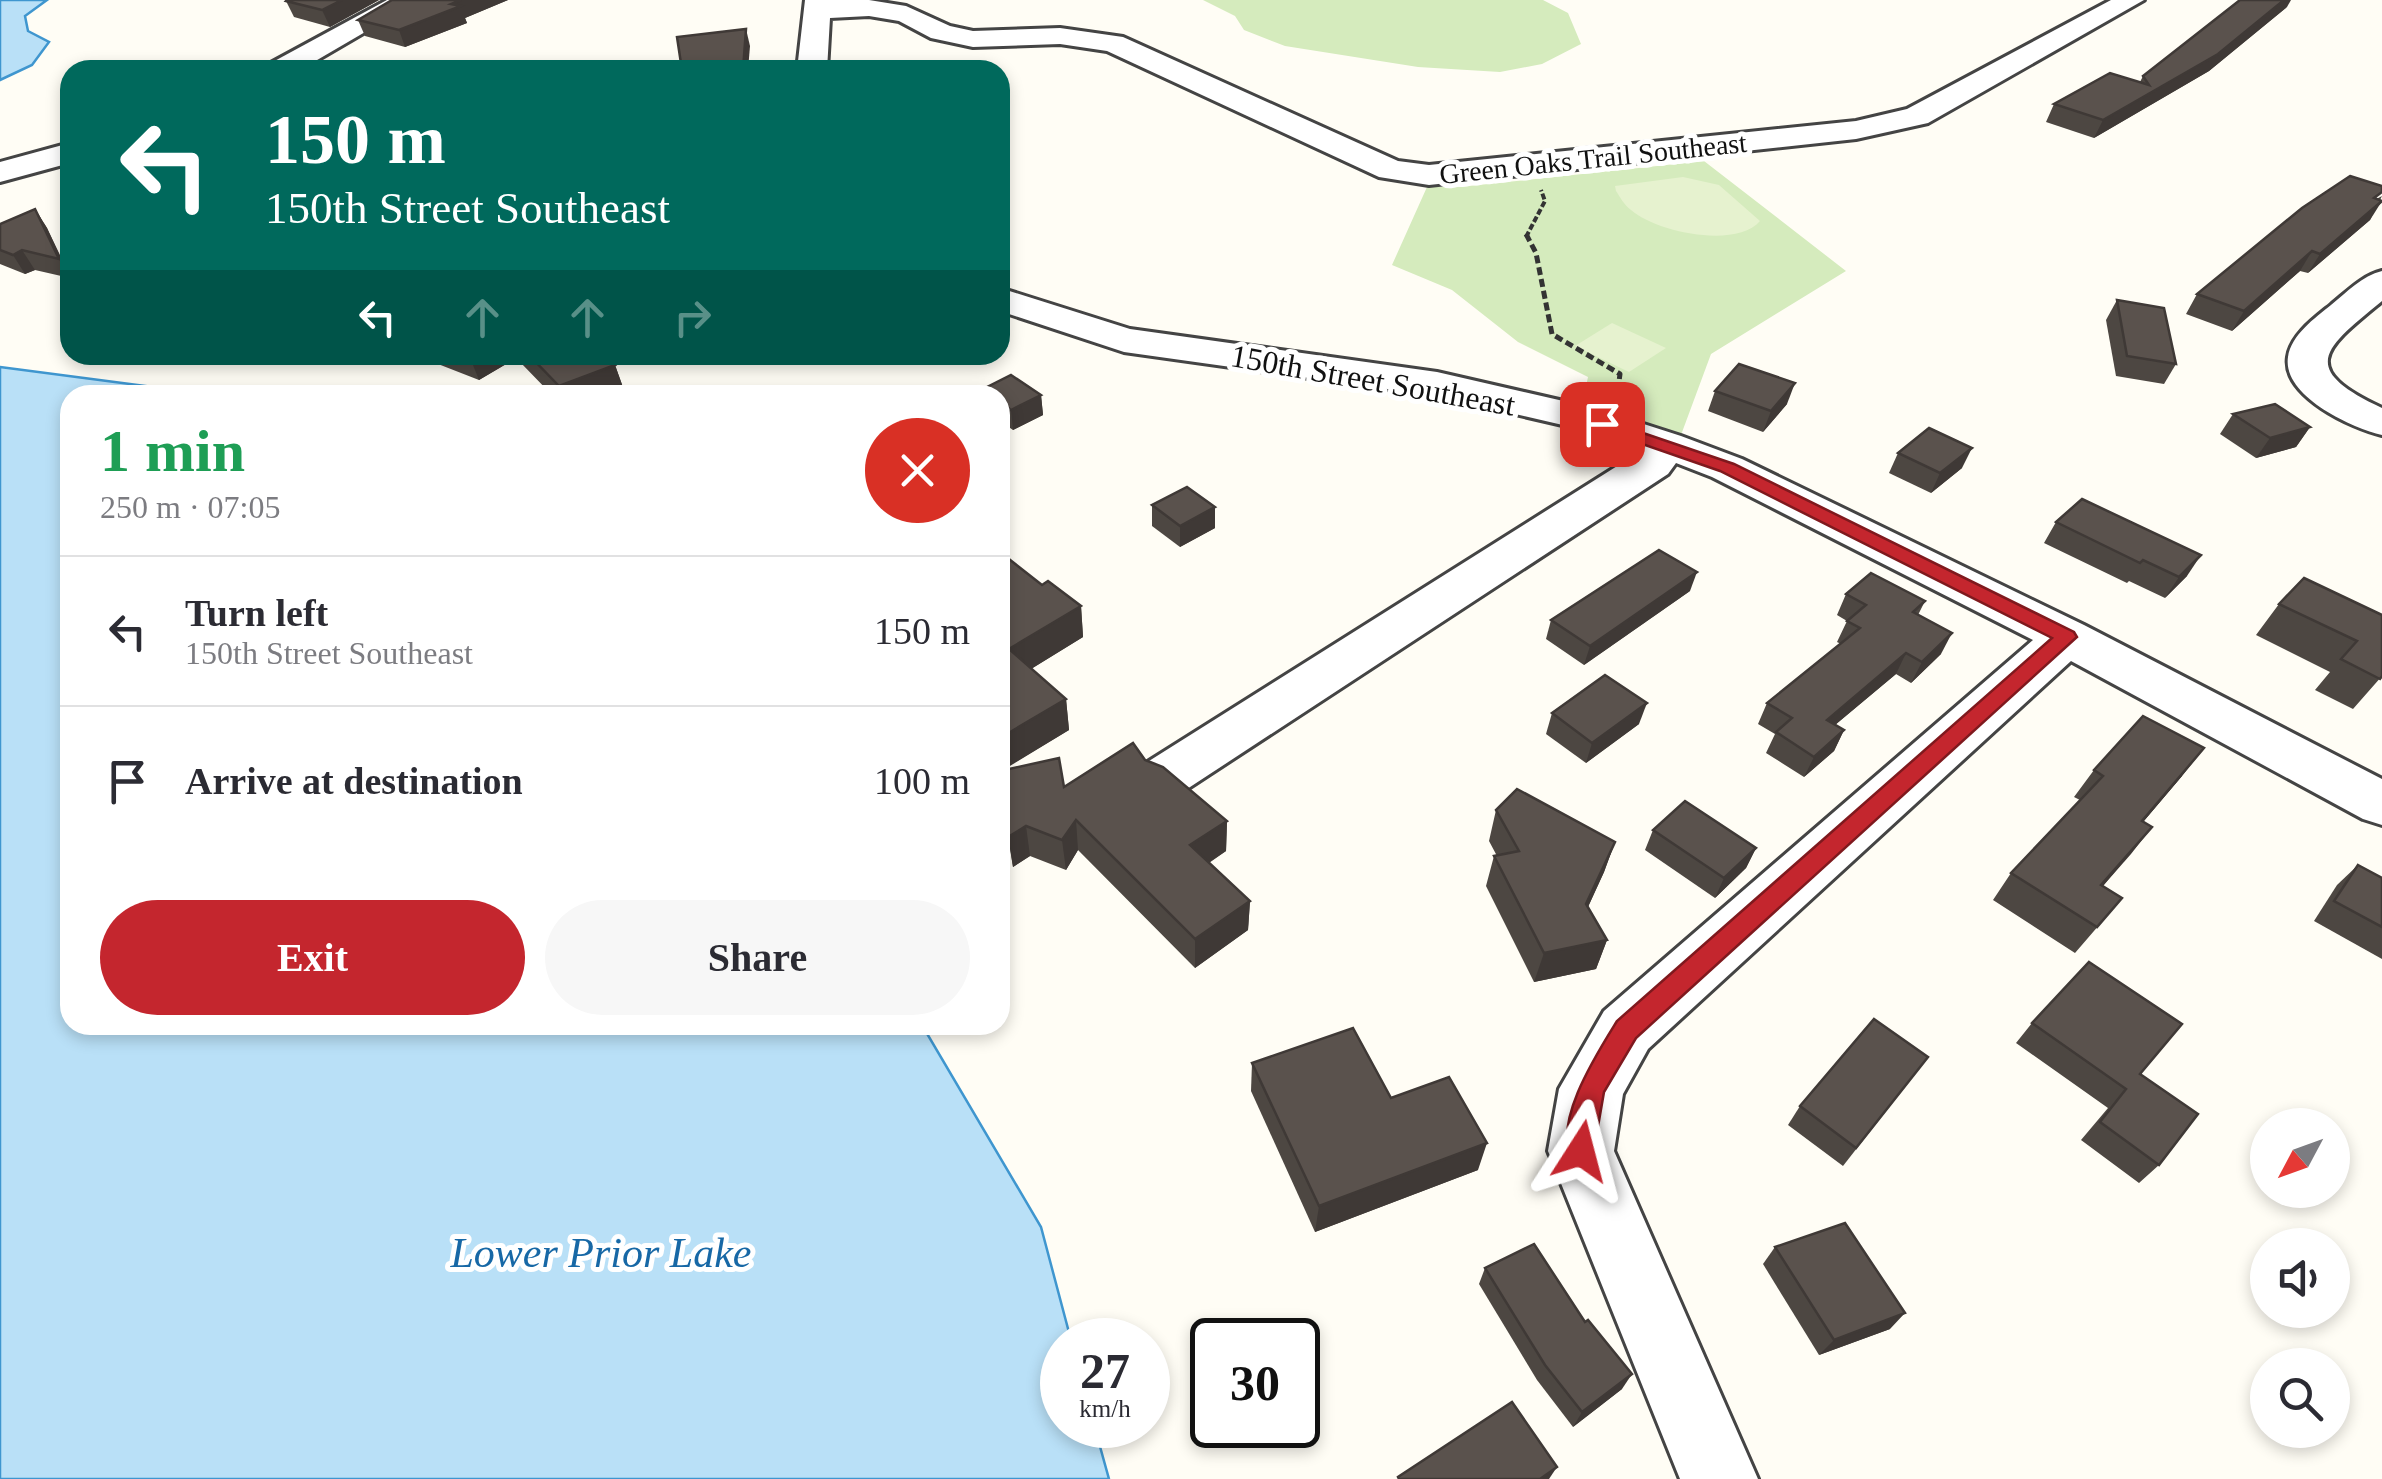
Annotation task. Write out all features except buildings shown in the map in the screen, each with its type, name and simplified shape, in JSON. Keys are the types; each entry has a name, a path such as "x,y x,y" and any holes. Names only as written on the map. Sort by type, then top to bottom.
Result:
{"street":[{"path":"297,60 408,0"},
{"name":"Green Oaks Trail Southeast","path":"818,6 906,14 941,32 973,39 1060,36 1113,43 1391,170 1429,174 1856,130 1917,116 2131,0"},
{"path":"813,60 818,6"},
{"path":"0,172 60,156"},
{"path":"2382,282 2311,345 2306,363 2315,382 2349,410 2382,423"},
{"name":"150th Street Southeast","path":"1010,302 1124,340 1437,384 1602,424 1666,444 1727,468 2067,637 2382,804"},
{"path":"1168,774 1653,465 1666,444"},
{"path":"1719,1479 1581,1151 1591,1090 1626,1030 2067,637"}],"path":[{"path":"1524,167 1540,186 1545,201 1524,236 1536,253 1552,334 1620,374 1616,398 1602,424"}],"green space":[{"path":"1203,0 1543,0 1568,13 1581,44 1542,64 1500,72 1418,67 1285,46 1244,30 1235,16"},
{"path":"1704,161 1846,271 1711,354 1681,435 1582,405 1588,377 1518,342 1452,290 1392,265 1427,187 1460,187"},
{"path":"1683,177 1719,185 1760,221 1733,234 1676,231 1631,210 1615,186"},
{"path":"1612,323 1666,348 1629,372 1575,346"}],"water":[{"path":"0,0 47,0 25,16 28,31 49,42 32,65 0,80"},
{"name":"Lower Prior Lake","path":"0,367 138,385 60,385 60,1035 928,1035 1041,1227 1065,1318 1040,1318 1040,1448 1100,1448 1109,1479 0,1479"}],"route":[{"path":"1581,1151 1591,1090 1626,1030 2067,637 1727,468 1602,424"}]}
